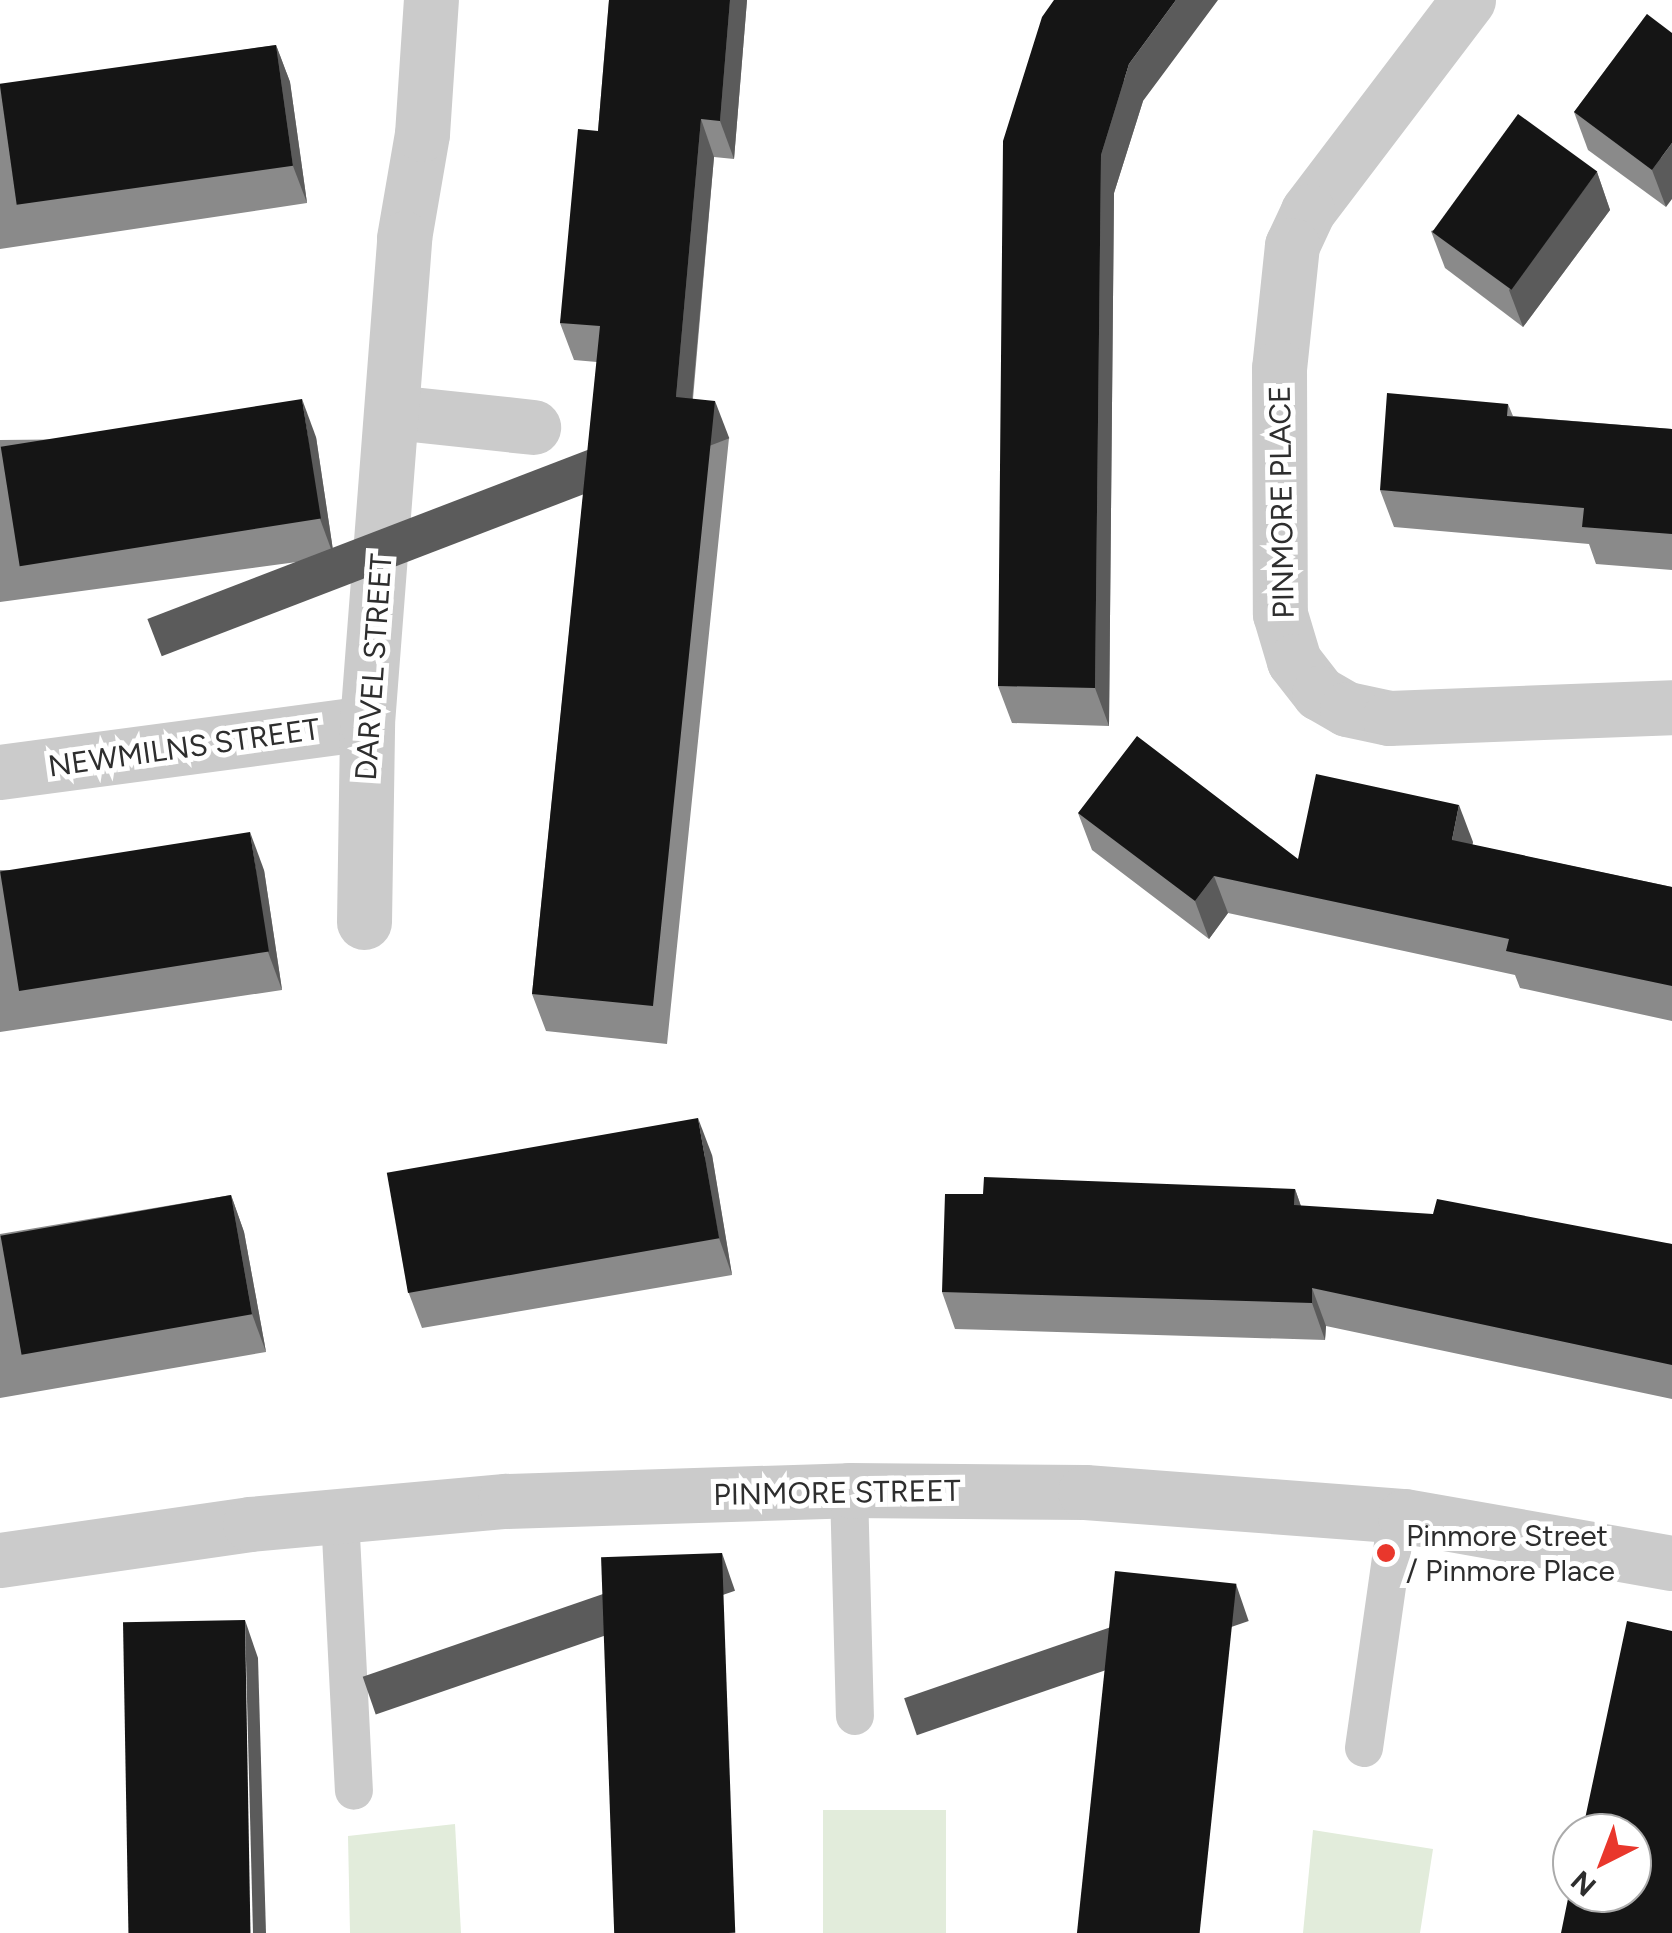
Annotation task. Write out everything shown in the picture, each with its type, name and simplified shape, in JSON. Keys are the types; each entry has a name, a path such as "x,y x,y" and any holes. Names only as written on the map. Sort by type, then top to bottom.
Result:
{"street":[{"name":"DARVEL STREET","path":"364,922 367,723 404,238 422,134 431,0"},
{"name":"PINMORE PLACE","path":"1468,0 1308,211 1292,246 1279,368 1284,630 1294,661 1319,692 1375,715 1672,707"},
{"path":"393,412 533,427"},
{"name":"NEWMILNS STREET","path":"0,772 367,723"},
{"name":"PINMORE STREET","path":"0,1560 340,1516 505,1501 850,1490 1086,1492 1397,1516 1672,1563"}],"lane":[{"path":"850,1490 854,1716"},
{"path":"340,1516 354,1791"},
{"path":"1364,1748 1397,1516"}],"green space":[{"path":"823,1810 946,1810 946,1933 823,1933"},
{"path":"455,1824 461,1933 350,1933 348,1836"},
{"path":"1313,1830 1433,1849 1420,1933 1303,1933"}],"building":[{"path":"609,0 730,0 720,121 701,119 676,397 715,401 653,1006 532,994 600,326 560,323 578,129 598,131"},
{"path":"1054,0 1176,0 1129,64 1101,155 1095,688 998,686 1003,141 1042,17"},
{"path":"1647,14 1672,33 1672,143 1652,170 1574,112"},
{"path":"276,45 293,166 17,205 0,84"},
{"path":"1518,114 1597,172 1511,290 1432,232"},
{"path":"1387,393 1508,404 1507,416 1672,429 1672,534 1582,527 1584,508 1380,490"},
{"path":"302,399 321,519 20,566 1,447"},
{"path":"1137,736 1298,859 1316,774 1459,805 1452,840 1672,887 1672,986 1506,951 1509,939 1214,876 1195,901 1078,813"},
{"path":"250,832 269,952 19,991 0,872"},
{"path":"698,1118 719,1238 408,1293 387,1173"},
{"path":"984,1177 1295,1189 1294,1205 1433,1214 1437,1199 1672,1244 1672,1365 1312,1288 1312,1303 942,1292 945,1194 983,1194"},
{"path":"231,1195 252,1314 22,1355 1,1236"},
{"path":"722,1553 735,1933 614,1933 601,1557"},
{"path":"1115,1571 1236,1584 1200,1933 1077,1933"},
{"path":"245,1620 250,1933 128,1933 123,1622"},
{"path":"1627,1621 1672,1631 1672,1933 1561,1933 1565,1913 1652,1913 1652,1813 1586,1813"}],"place":[{"name":"Pinmore Street / Pinmore Place","path":"1386,1553"}]}
